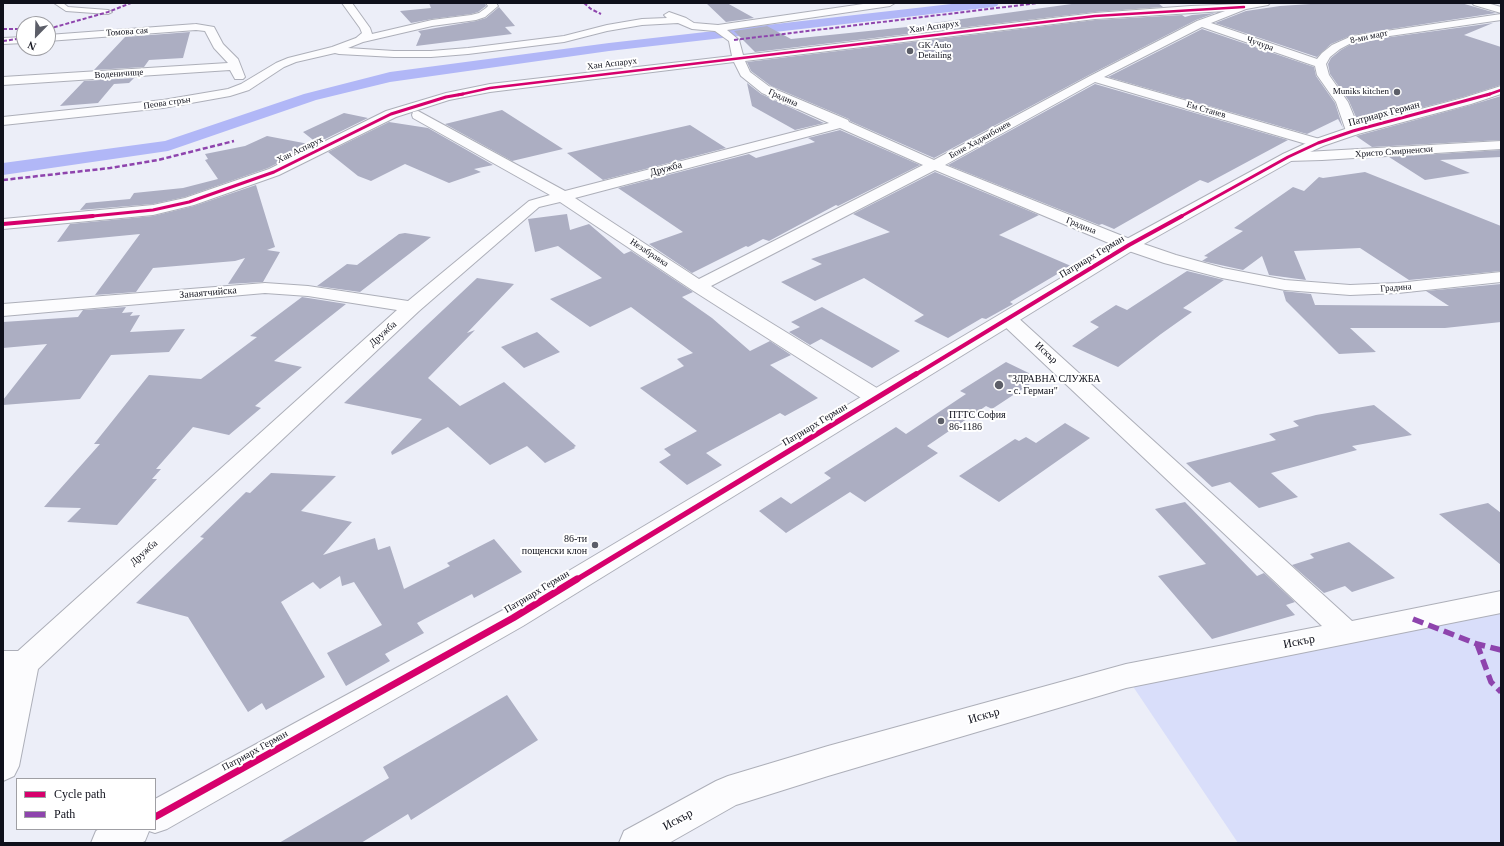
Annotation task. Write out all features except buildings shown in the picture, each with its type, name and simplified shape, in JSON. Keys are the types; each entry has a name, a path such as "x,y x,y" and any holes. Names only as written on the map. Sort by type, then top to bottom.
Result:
{"street":[{"path":"347,3 367,34 360,40"},
{"path":"322,52 336,49 360,40 432,23 472,18 482,15 489,10 493,6 491,3"},
{"path":"634,13 666,14 682,20 692,26 718,28 893,3"},
{"name":"Боне Хаджибонев","path":"698,286 934,165 1094,78 1201,23 1244,7 1265,3"},
{"path":"1477,3 1501,10"},
{"name":"Хан Аспарух","path":"3,224 153,210 189,202 274,172 391,114 446,97 490,88 1095,16 1244,7"},
{"path":"601,14 613,13"},
{"name":"8-ми март","path":"1320,64 1326,55 1336,47 1352,39 1371,35 1501,18"},
{"path":"322,52 431,54 468,51 564,39 607,28 642,22 682,20"},
{"name":"Чучура","path":"1201,23 1320,64"},
{"name":"Томова сая","path":"56,37 196,27 206,28 210,30 218,46 232,59 234,66"},
{"name":"Градина","path":"718,28 734,40 738,58 745,74 766,90 843,123 934,165 1129,245 1170,259 1222,273 1285,285 1350,290 1398,288 1501,277"},
{"path":"3,41 16,40"},
{"name":"Пеова стрън","path":"3,122 206,98 245,87 280,65 292,60 322,52"},
{"path":"1320,64 1323,75 1342,102 1353,131"},
{"path":"234,66 245,87"},
{"name":"Воденичище","path":"3,81 234,66"},
{"name":"Ем Станев","path":"1094,78 1318,143"},
{"name":"Патриарх Герман","path":"156,816 513,618 1129,245 1288,157 1318,143 1353,131 1467,101 1501,90"},
{"name":"Незабравка","path":"418,115 562,196 698,286 877,398"},
{"name":"Дружба","path":"3,687 14,663 412,307 534,204 843,123"},
{"name":"Христо Смирненски","path":"1288,157 1501,145"},
{"name":"Занаятчийска","path":"3,310 264,288 308,290 412,307"},
{"name":"Искър","path":"1008,319 1347,633"},
{"name":"Искър","path":"636,843 728,792 828,761 1126,676 1501,602"},
{"path":"3,766 14,663"},
{"path":"108,843 131,830"}],"lane":[{"path":"58,3 66,9 108,12"}],"shaded area":[{"path":"1501,602 1501,843 1238,843 1126,676"}],"waterway":[{"path":"3,169 168,146 310,97 390,77 609,47 993,3"}],"marked path":[{"path":"56,27 108,12 131,3"},
{"path":"584,3 591,9 601,14"},
{"path":"734,40 1038,3"},
{"path":"3,29 16,29"},
{"path":"3,41 16,39"},
{"path":"3,180 110,168 158,160 234,141"},
{"path":"1413,619 1477,644 1501,650"},
{"path":"1477,644 1491,682 1501,692"}],"cycle path":[{"path":"3,224 153,210 189,202 274,172 391,114 446,97 490,88 1095,16 1244,7"},
{"path":"156,816 513,618 1129,245 1288,157 1318,143 1353,131 1467,101 1501,90"}],"place":[{"name":"GK Auto Detailing","path":"910,51"},
{"name":"Muniks kitchen","path":"1397,92"},
{"name":"\"ЗДРАВНА СЛУЖБА - с. Герман\"","path":"999,385"},
{"name":"ПТТС София 86-1186","path":"941,421"},
{"name":"86-ти пощенски клон","path":"595,545"}]}
